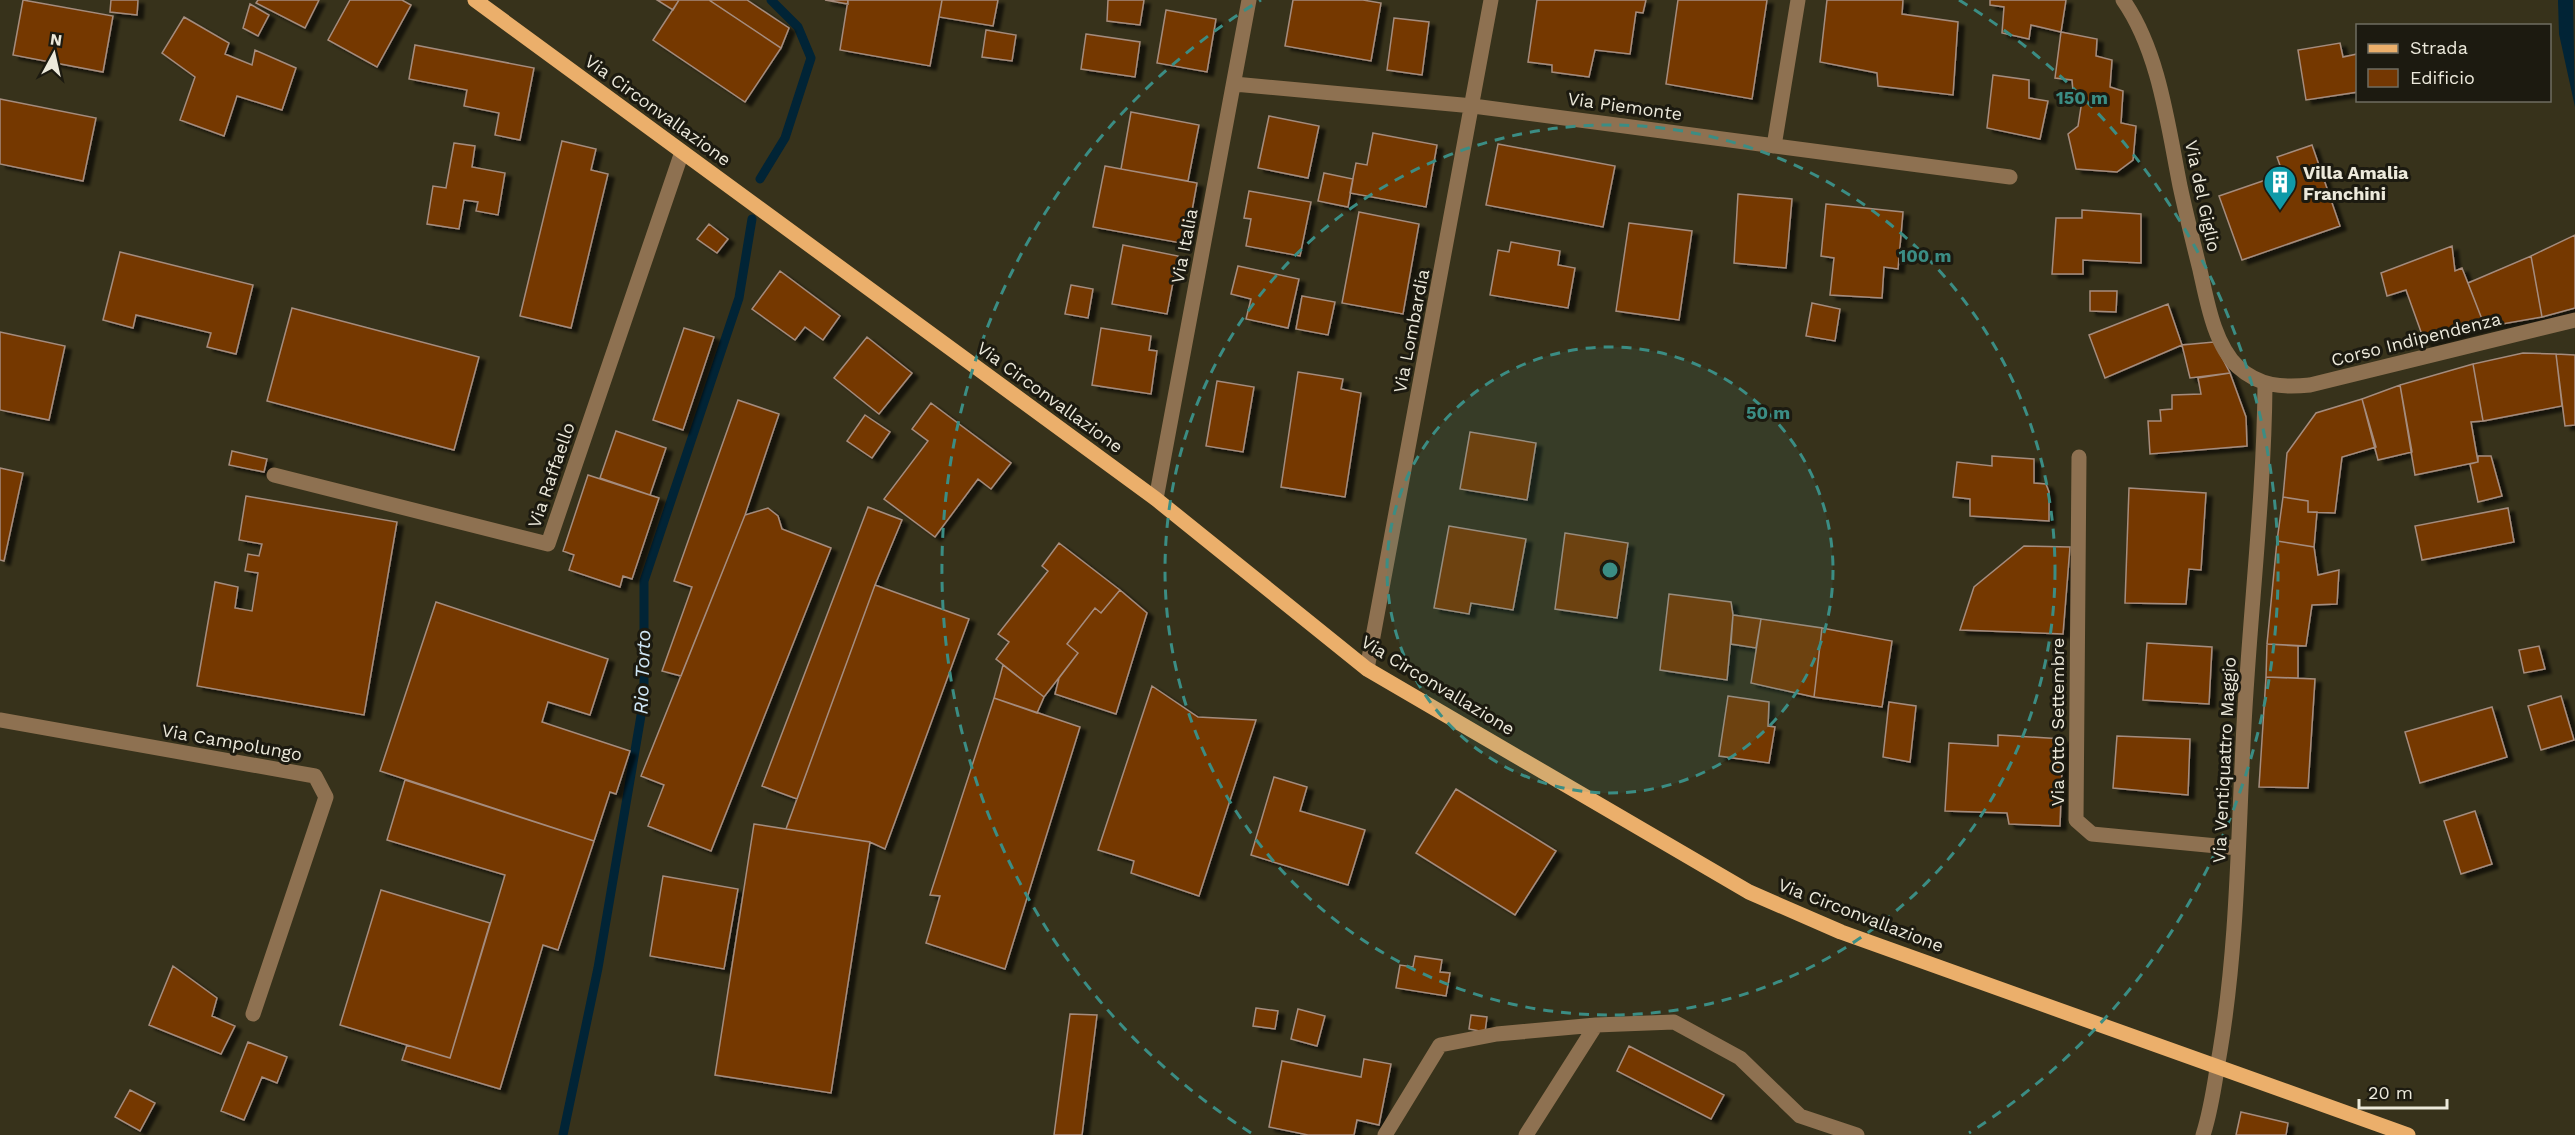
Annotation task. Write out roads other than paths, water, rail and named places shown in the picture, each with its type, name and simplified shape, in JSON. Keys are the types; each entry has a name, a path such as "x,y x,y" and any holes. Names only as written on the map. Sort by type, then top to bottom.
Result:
{"main road":[{"name":"Via Circonvallazione","path":"475,0 1156,499 1367,669 1749,892 1841,932 2408,1135"}],"street":[{"name":"Via Italia","path":"1156,499 1249,0"},
{"name":"Via Lombardia","path":"1367,669 1491,0"},
{"path":"1774,146 1798,0"},
{"name":"Via del Giglio","path":"2129,3 2147,48 2165,106 2204,291 2217,332 2238,367 2265,385"},
{"name":"Via Piemonte","path":"1234,84 1473,106 2010,177"},
{"name":"Via Raffaello","path":"274,475 548,544 682,152"},
{"name":"Corso Indipendenza","path":"2265,385 2291,387 2343,378 2575,320"},
{"name":"Via Ventiquattro Maggio","path":"2203,1135 2217,1067 2229,986 2248,658 2265,445 2265,385"},
{"name":"Via Otto Settembre","path":"2079,457 2076,820 2092,834 2238,848"},
{"name":"Via Campolungo","path":"0,720 315,776 326,797 253,1014"},
{"path":"1385,1135 1440,1045 1497,1034 1596,1025 1674,1022 1740,1058 1800,1116 1857,1135"},
{"path":"1526,1135 1596,1025"}],"water":[{"path":"2558,0 2573,0 2575,107 2559,34"}],"waterway":[{"path":"760,179 785,138 811,58 798,27 771,0"},
{"name":"Rio Torto","path":"563,1135 598,968 644,698 644,581 739,298 752,219"}],"place":[{"name":"Villa Amalia Franchini","path":"2280,211"}]}
